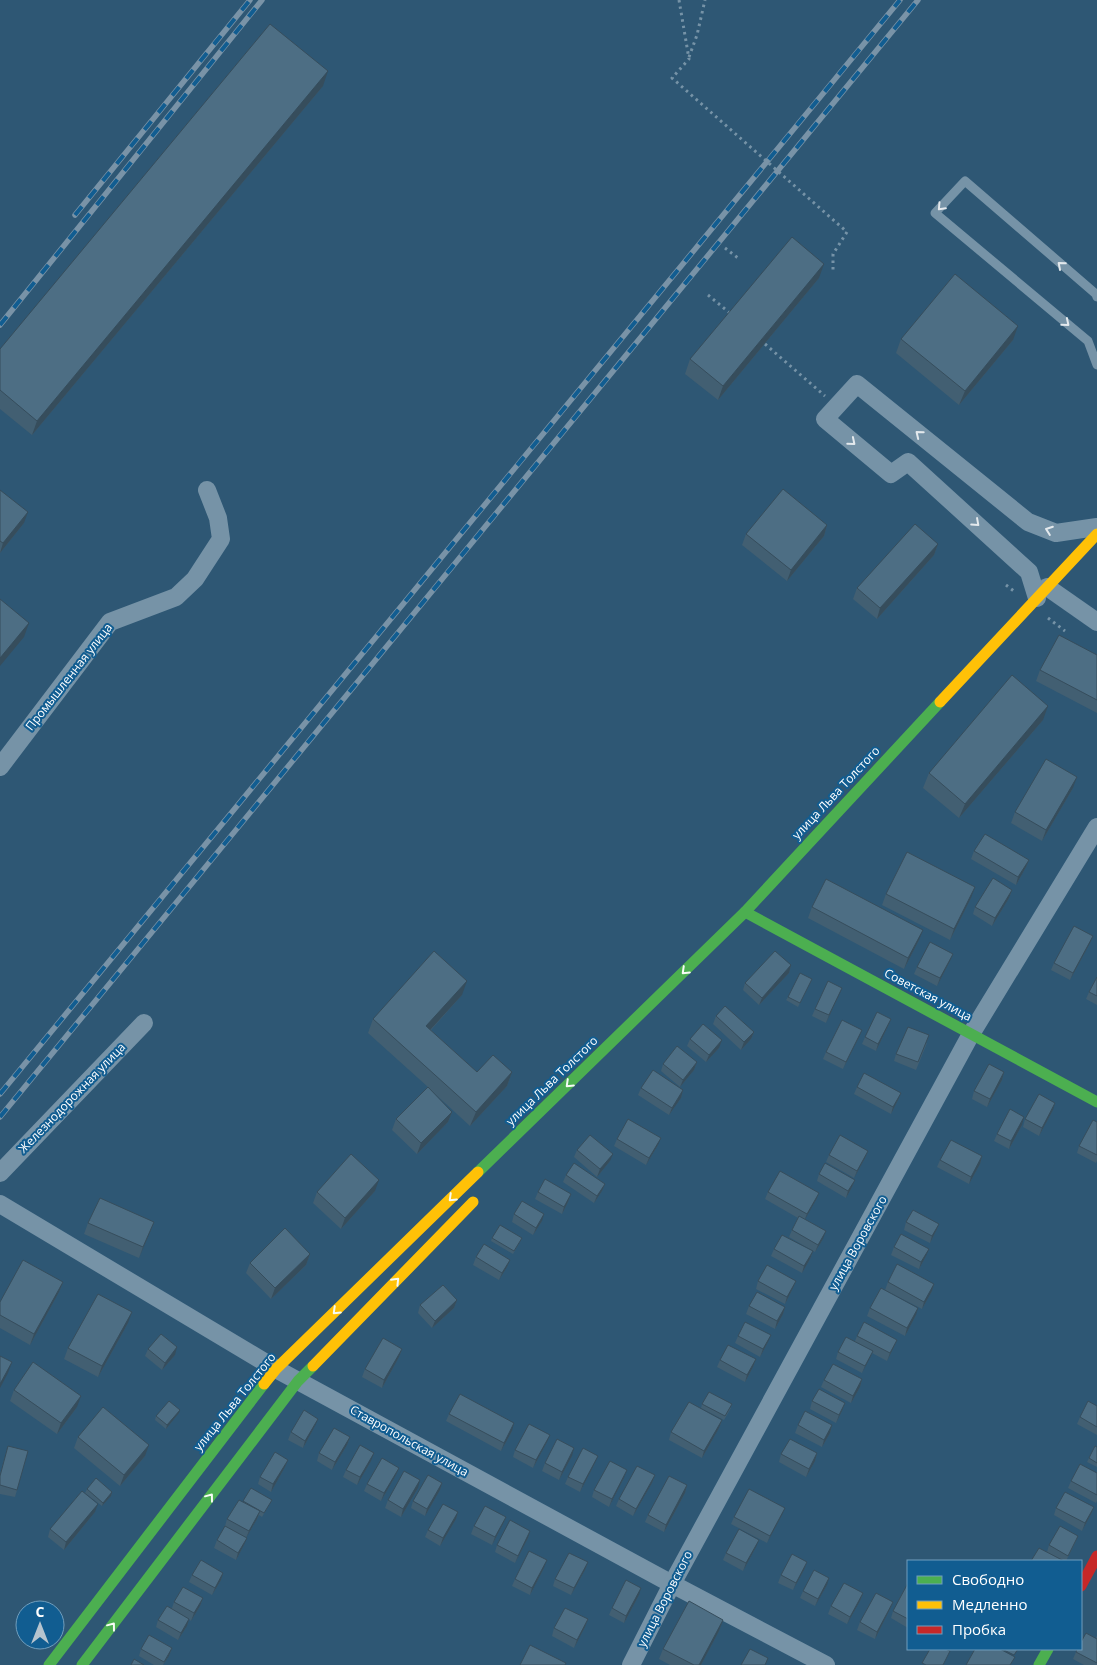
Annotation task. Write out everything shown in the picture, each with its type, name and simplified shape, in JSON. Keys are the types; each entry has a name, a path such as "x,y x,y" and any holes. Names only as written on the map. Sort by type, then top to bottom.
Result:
{"main road":[{"name":"улица Льва Толстого","path":"654,1016 1097,534"},
{"name":"улица Льва Толстого","path":"49,1665 276,1369 749,914"},
{"name":"Советская улица","path":"749,914 1097,1102"},
{"path":"82,1665 298,1381 480,1195"},
{"path":"1082,1584 1097,1556"},
{"path":"1039,1665 1047,1650"}],"street":[{"path":"1097,528 1056,533 1028,522 857,384 825,419 891,474 908,462 1030,572 1042,592 1097,622"},
{"name":"Промышленная улица","path":"0,767 110,622 176,596 195,579 221,539 218,518 207,490"},
{"name":"улица Воровского","path":"631,1665 672,1584 971,1034 1097,827"},
{"name":"Железнодорожная улица","path":"0,1173 144,1023"},
{"name":"Ставропольская улица","path":"0,1204 276,1369 672,1584 826,1665"}],"lane":[{"path":"1097,298 1096,294 965,182 935,213 1088,341 1097,366"}],"path":[{"path":"679,0 689,59"},
{"path":"705,0 689,59 672,78 847,232 833,254 833,273"},
{"path":"725,248 738,258"},
{"path":"708,295 733,315"},
{"path":"765,344 836,406"}],"building":[{"path":"270,24 328,71 37,421 0,390 0,349"},
{"path":"792,237 824,264 723,386 690,359"},
{"path":"955,274 1018,326 965,391 901,339"},
{"path":"783,489 827,525 791,570 746,534"},
{"path":"0,490 28,512 3,543 0,541"},
{"path":"915,524 938,544 880,608 857,588"},
{"path":"0,599 29,623 0,658"},
{"path":"1059,635 1097,655 1097,700 1040,670"},
{"path":"1012,675 1048,706 965,804 929,773"},
{"path":"1046,759 1077,777 1046,830 1015,812"},
{"path":"985,834 1029,860 1018,877 974,851"},
{"path":"907,852 975,887 954,929 886,894"},
{"path":"993,878 1012,890 995,918 975,907"},
{"path":"826,879 923,930 908,958 812,907"},
{"path":"1074,926 1093,936 1073,973 1054,963"},
{"path":"930,942 953,954 940,978 917,967"},
{"path":"434,951 467,981 426,1026 477,1072 493,1055 512,1072 476,1112 373,1019"},
{"path":"775,951 791,965 762,998 745,983"},
{"path":"800,973 812,979 800,1003 788,997"},
{"path":"1097,977 1097,996 1089,992"},
{"path":"828,981 842,988 829,1015 815,1009"},
{"path":"725,1006 754,1032 744,1042 716,1016"},
{"path":"877,1012 891,1019 878,1044 865,1037"},
{"path":"842,1020 862,1030 846,1062 826,1052"},
{"path":"703,1024 722,1040 709,1055 690,1039"},
{"path":"908,1027 929,1035 918,1062 896,1054"},
{"path":"677,1046 697,1062 683,1080 663,1064"},
{"path":"989,1064 1004,1072 990,1099 974,1091"},
{"path":"653,1070 683,1090 672,1108 641,1088"},
{"path":"864,1073 901,1093 893,1107 857,1087"},
{"path":"428,1087 452,1112 421,1143 396,1119"},
{"path":"1039,1094 1055,1103 1042,1128 1025,1119"},
{"path":"1010,1109 1024,1117 1011,1141 997,1134"},
{"path":"628,1119 661,1138 649,1158 617,1139"},
{"path":"1093,1120 1097,1122 1097,1155 1079,1146"},
{"path":"590,1135 613,1154 600,1169 577,1150"},
{"path":"840,1135 868,1151 857,1171 829,1155"},
{"path":"951,1140 982,1156 971,1177 940,1160"},
{"path":"351,1154 379,1180 345,1218 317,1192"},
{"path":"574,1163 605,1184 597,1196 566,1175"},
{"path":"825,1163 855,1180 848,1191 819,1174"},
{"path":"780,1171 819,1193 807,1214 768,1192"},
{"path":"545,1179 571,1194 564,1207 538,1192"},
{"path":"100,1198 154,1222 143,1247 88,1223"},
{"path":"522,1201 544,1214 536,1228 514,1214"},
{"path":"913,1210 939,1224 932,1236 906,1222"},
{"path":"799,1216 826,1231 818,1245 792,1230"},
{"path":"500,1225 522,1238 514,1251 492,1238"},
{"path":"285,1228 310,1254 275,1288 250,1263"},
{"path":"901,1234 929,1249 921,1262 894,1247"},
{"path":"782,1235 813,1251 804,1266 774,1249"},
{"path":"484,1244 510,1260 502,1273 476,1257"},
{"path":"23,1260 63,1282 34,1334 0,1315 0,1302"},
{"path":"897,1264 934,1284 924,1302 888,1282"},
{"path":"767,1265 796,1281 787,1297 758,1281"},
{"path":"443,1285 457,1300 435,1321 420,1305"},
{"path":"881,1288 918,1308 907,1328 870,1308"},
{"path":"757,1292 785,1307 777,1321 749,1306"},
{"path":"98,1294 132,1312 102,1366 68,1348"},
{"path":"745,1322 771,1335 763,1349 738,1336"},
{"path":"864,1322 897,1340 890,1353 857,1336"},
{"path":"161,1334 177,1347 165,1363 148,1349"},
{"path":"846,1337 873,1351 865,1366 838,1352"},
{"path":"383,1338 402,1349 384,1380 365,1369"},
{"path":"728,1345 756,1359 747,1375 720,1360"},
{"path":"0,1356 12,1362 0,1384"},
{"path":"33,1362 81,1396 61,1423 14,1390"},
{"path":"833,1364 862,1379 853,1396 824,1380"},
{"path":"819,1389 845,1403 839,1415 812,1401"},
{"path":"709,1392 732,1404 725,1416 702,1404"},
{"path":"460,1394 514,1423 504,1443 449,1414"},
{"path":"169,1401 180,1410 167,1425 156,1416"},
{"path":"1088,1401 1097,1406 1097,1427 1080,1417"},
{"path":"689,1402 722,1420 704,1451 671,1432"},
{"path":"103,1407 149,1445 124,1475 78,1437"},
{"path":"304,1410 318,1419 305,1441 291,1432"},
{"path":"805,1411 832,1425 824,1440 798,1425"},
{"path":"529,1424 550,1435 536,1460 515,1450"},
{"path":"334,1428 350,1437 335,1462 319,1453"},
{"path":"557,1439 574,1448 562,1472 545,1463"},
{"path":"790,1439 817,1453 809,1469 781,1454"},
{"path":"360,1445 374,1453 360,1477 346,1470"},
{"path":"8,1446 28,1451 17,1490 0,1485 0,1476"},
{"path":"1095,1446 1097,1447 1097,1463 1089,1458"},
{"path":"583,1448 598,1456 583,1484 568,1477"},
{"path":"275,1452 288,1460 273,1484 260,1477"},
{"path":"382,1458 399,1468 384,1493 367,1484"},
{"path":"610,1461 627,1470 612,1499 594,1490"},
{"path":"1080,1464 1097,1473 1097,1495 1071,1481"},
{"path":"637,1466 655,1475 636,1509 619,1499"},
{"path":"404,1471 420,1480 403,1509 388,1500"},
{"path":"428,1475 442,1483 427,1509 413,1501"},
{"path":"669,1476 687,1485 666,1525 648,1515"},
{"path":"96,1478 112,1492 103,1503 87,1489"},
{"path":"251,1488 272,1500 264,1513 243,1501"},
{"path":"749,1489 785,1508 770,1536 734,1517"},
{"path":"82,1491 98,1504 66,1542 50,1529"},
{"path":"1065,1492 1094,1507 1085,1523 1056,1508"},
{"path":"239,1500 260,1511 249,1531 227,1519"},
{"path":"443,1504 458,1512 443,1538 428,1530"},
{"path":"485,1506 506,1517 495,1537 474,1526"},
{"path":"510,1520 530,1531 518,1556 497,1545"},
{"path":"225,1526 247,1538 238,1553 217,1540"},
{"path":"1060,1526 1078,1536 1068,1556 1049,1545"},
{"path":"739,1529 759,1540 746,1563 726,1553"},
{"path":"1039,1548 1062,1560 1032,1560"},
{"path":"529,1551 547,1560 532,1588 515,1579"},
{"path":"569,1553 588,1562 574,1588 555,1579"},
{"path":"792,1554 807,1562 796,1583 781,1575"},
{"path":"201,1560 223,1573 215,1588 192,1575"},
{"path":"814,1570 829,1578 818,1599 803,1591"},
{"path":"626,1580 641,1588 626,1616 612,1608"},
{"path":"844,1583 863,1593 850,1617 831,1606"},
{"path":"907,1585 907,1618 893,1611"},
{"path":"183,1587 203,1598 194,1613 174,1602"},
{"path":"876,1593 893,1602 877,1632 860,1622"},
{"path":"689,1601 723,1620 699,1665 694,1665 663,1649"},
{"path":"167,1606 189,1619 181,1633 158,1620"},
{"path":"565,1608 588,1619 577,1640 554,1628"},
{"path":"1086,1633 1097,1639 1097,1663 1076,1652 1077,1650 1082,1650 1082,1640"},
{"path":"149,1635 172,1648 164,1662 141,1649"},
{"path":"530,1645 566,1663 565,1665 520,1665"},
{"path":"750,1649 768,1658 765,1665 741,1665"},
{"path":"929,1650 950,1651 943,1665 926,1665 922,1663"},
{"path":"974,1650 1002,1650 1015,1657 1010,1665 966,1665"},
{"path":"1004,1650 1017,1650 1014,1655"},
{"path":"134,1659 144,1665 131,1665"}],"railway":[{"path":"75,215 250,0"},
{"path":"0,325 262,0"},
{"path":"0,1094 900,0"},
{"path":"0,1117 918,0"}],"traffic: fast":[{"path":"478,1172 745,912 940,702"},
{"path":"745,912 1097,1102"},
{"path":"82,1665 298,1381 313,1366"},
{"path":"49,1665 264,1384"},
{"path":"1039,1665 1047,1650"}],"traffic: slow":[{"path":"940,702 1097,534"},
{"path":"264,1384 276,1369 478,1172"},
{"path":"313,1366 473,1202"}],"traffic: jam":[{"path":"1082,1584 1097,1556"}]}
